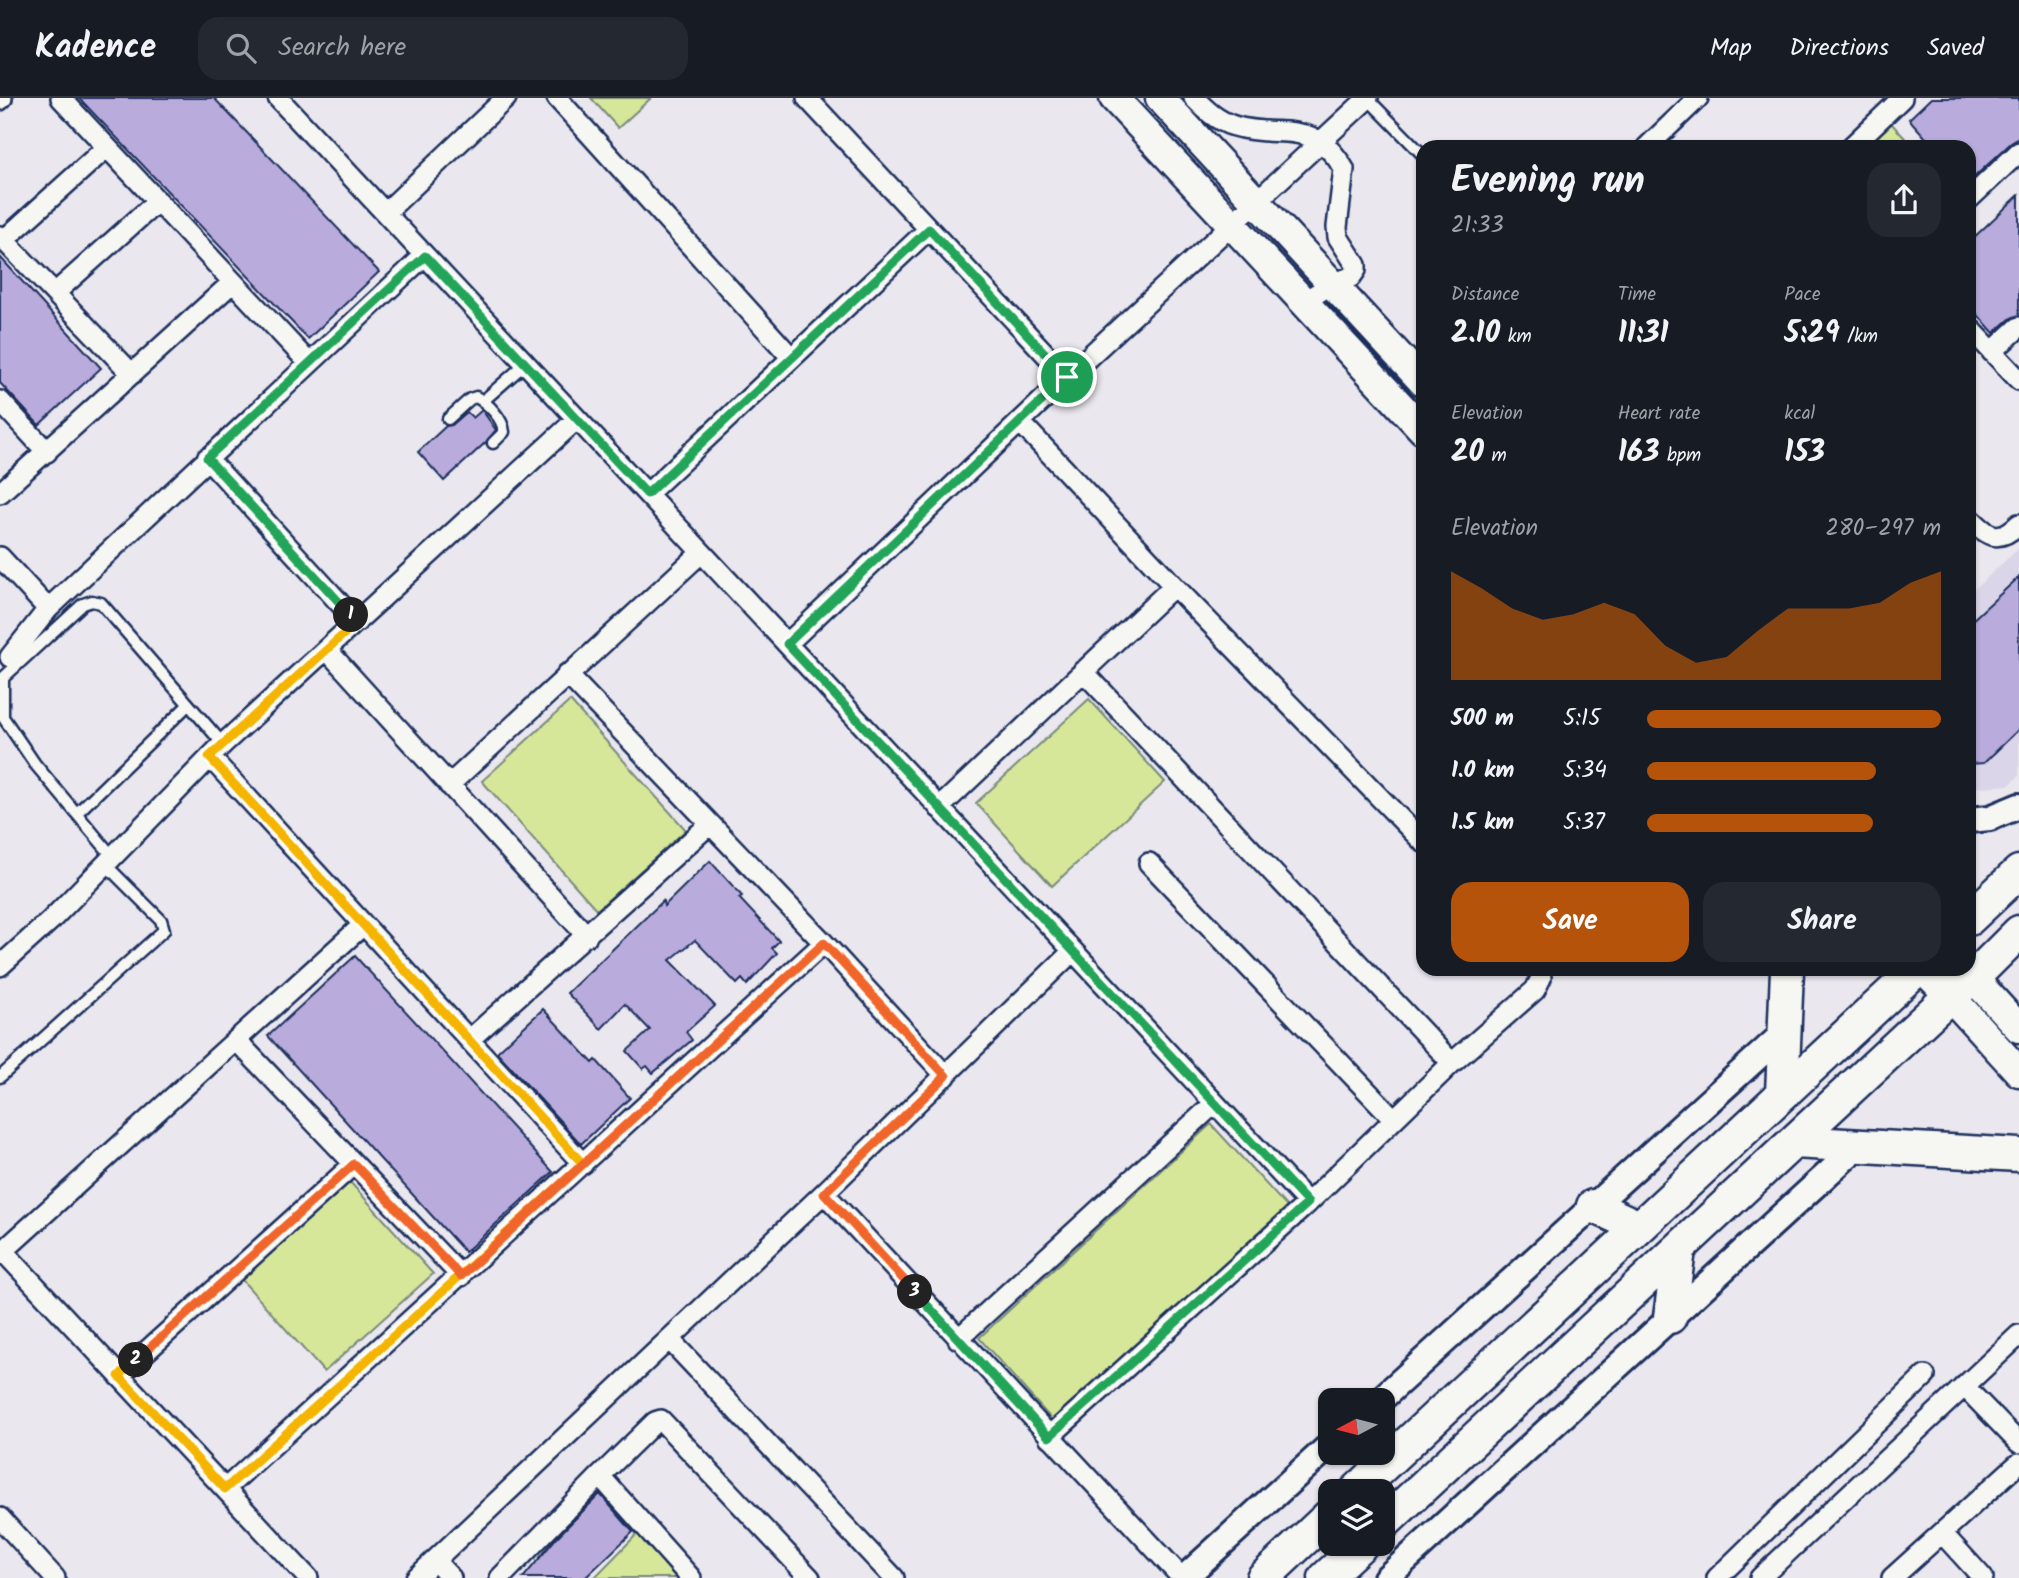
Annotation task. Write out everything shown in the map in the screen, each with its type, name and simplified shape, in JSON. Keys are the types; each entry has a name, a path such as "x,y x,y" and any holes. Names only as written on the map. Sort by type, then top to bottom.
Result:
{"main road":[{"path":"1114,98 1416,423"},
{"path":"1160,98 1332,284 1416,370"},
{"path":"1976,912 2019,872"},
{"path":"1976,970 2019,932"},
{"path":"1782,1094 1787,976"},
{"path":"1369,1479 1910,976"},
{"path":"1945,976 1963,981 2019,1028"},
{"path":"1963,981 2019,1072"},
{"path":"1395,1513 1679,1250 1963,981"},
{"path":"1794,1142 2019,1155"},
{"path":"1593,1206 1639,1227"},
{"path":"1670,1317 1679,1250"},
{"path":"1263,1578 1318,1527"},
{"path":"1325,1578 1350,1556"}],"street":[{"path":"61,98 308,362"},
{"path":"385,213 506,98"},
{"path":"557,98 791,357"},
{"path":"807,98 1067,377"},
{"path":"1194,98 1216,119 1235,126 1307,134 1322,142 1344,169 1338,237 1356,265 1356,270 1350,277 1332,284 1303,302"},
{"path":"787,644 1067,377 1368,98"},
{"path":"1654,140 1698,98"},
{"path":"1858,140 1902,98"},
{"path":"290,102 385,213 1308,1203"},
{"path":"107,147 2,238 132,374"},
{"path":"1976,192 2019,152"},
{"path":"55,293 158,201"},
{"path":"647,494 929,229"},
{"path":"10,657 47,609 308,362 425,256"},
{"path":"0,493 233,282"},
{"path":"1992,352 2019,327"},
{"path":"1976,335 2019,380"},
{"path":"0,401 47,452"},
{"path":"0,966 51,920 216,750 577,419"},
{"path":"1020,422 1174,586 1416,835"},
{"path":"207,458 357,622"},
{"path":"1976,524 1983,532 2001,536 2019,524"},
{"path":"449,785 701,553"},
{"path":"0,557 47,609"},
{"path":"939,808 1174,586"},
{"path":"327,649 587,936"},
{"path":"1083,671 1452,1063"},
{"path":"568,674 824,943 946,1076"},
{"path":"216,750 363,925 583,1164"},
{"path":"1976,819 1990,818 2019,806"},
{"path":"469,1040 710,824"},
{"path":"1149,863 1394,1119"},
{"path":"308,1578 1,1253 363,925"},
{"path":"225,1489 824,943"},
{"path":"426,1572 946,1076 1073,951"},
{"path":"1049,1437 1308,1203 1452,1063 1535,990 1541,976"},
{"path":"1393,1388 1784,1033"},
{"path":"237,1041 461,1276"},
{"path":"958,1339 1214,1103"},
{"path":"1387,1578 1858,1146"},
{"path":"119,1376 354,1164"},
{"path":"824,1193 1183,1578 1318,1456"},
{"path":"1760,1578 2019,1335"},
{"path":"669,1339 894,1578"},
{"path":"1717,1578 1925,1376"},
{"path":"1964,1386 2019,1443"},
{"path":"500,1578 600,1476 661,1419 810,1578"},
{"path":"1878,1422 1902,1444"},
{"path":"1892,1578 2019,1463"},
{"path":"600,1476 691,1578"},
{"path":"0,1518 55,1578"},
{"path":"1942,1533 1983,1578"},
{"path":"426,1572 451,1578"}],"lane":[{"path":"1368,98 1416,148"},
{"path":"483,401 525,364"},
{"path":"448,419 470,399 476,397 483,401 504,428 504,432 493,443"},
{"path":"0,1077 164,930 161,920 109,861 77,813 35,764 4,717 3,678 83,604 92,601 102,603 188,705 216,750"},
{"path":"77,813 188,705"}],"shaded area":[{"path":"2019,548 2019,776 2009,785 1976,787 1976,588"}],"green space":[{"path":"591,98 651,98 618,128"},
{"path":"1891,123 1907,140 1872,140"},
{"path":"1089,699 1165,782 1052,886 976,803"},
{"path":"570,701 686,830 597,910 482,781"},
{"path":"1211,1124 1287,1207 1054,1422 979,1338"},
{"path":"350,1182 433,1274 324,1372 242,1280"},
{"path":"641,1530 683,1578 594,1578"}],"building":[{"path":"79,98 214,98 379,272 308,339"},
{"path":"1931,98 2019,98 2019,138 1976,176 1976,140 1928,140 1909,119"},
{"path":"2019,195 2019,315 2011,318 1994,333 1976,313 1976,235"},
{"path":"0,257 101,368 39,425 0,383"},
{"path":"482,410 496,430 444,481 418,452 446,426 452,425 467,412 473,418"},
{"path":"2019,577 2019,729 1984,763 1976,764 1976,617"},
{"path":"710,861 742,896 739,898 779,941 772,948 777,953 747,985 742,979 737,984 695,940 670,960 715,1006 686,1032 692,1040 653,1073 647,1066 643,1069 627,1051 650,1030 625,1004 601,1029 567,993 663,901 664,906"},
{"path":"355,956 553,1172 465,1252 268,1036"},
{"path":"543,1009 593,1063 596,1060 630,1098 581,1144 497,1052"},
{"path":"600,1494 633,1532 585,1578 523,1578 557,1537"}],"route":[{"path":"1067,377 787,644 1308,1203 1049,1437 824,1193 946,1076 824,943 461,1276 354,1164 119,1376 225,1489 461,1276 583,1164 209,757 357,622 207,458 425,256 647,494 929,229 1067,377"}]}
